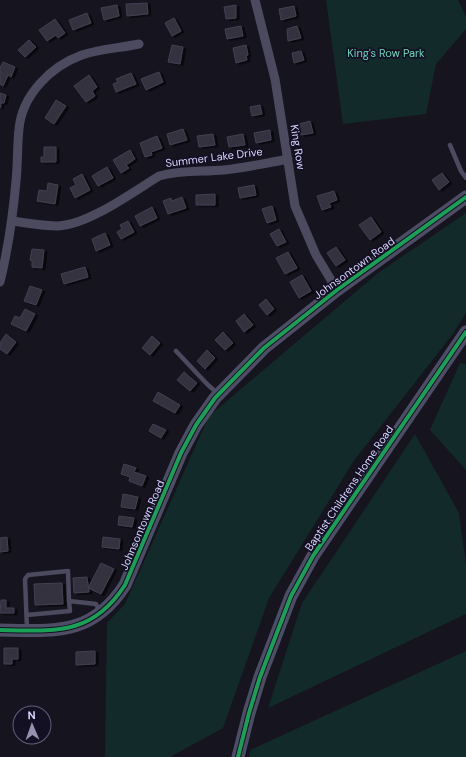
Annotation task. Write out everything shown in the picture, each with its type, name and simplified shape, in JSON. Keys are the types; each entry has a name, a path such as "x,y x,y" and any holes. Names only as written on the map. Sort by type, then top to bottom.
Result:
{"street":[{"name":"King Row","path":"255,0 275,78 295,206 316,255 337,290"},
{"path":"0,282 12,221 17,173 19,128 26,102 48,74 64,63 83,54 139,44"},
{"name":"Summer Lake Drive","path":"12,221 57,226 72,224 86,219 159,176 186,171 224,170 288,159"},
{"name":"Johnsontown Road","path":"0,630 28,631 65,629 80,624 101,613 115,600 126,585 182,453 204,410 264,348 337,290 466,197"},
{"name":"Baptist Childrens Home Road","path":"238,757 248,713 291,596 313,556 466,332"}],"lane":[{"path":"450,145 461,171 466,178"},
{"path":"176,351 207,384 219,394"},
{"path":"27,615 70,611 68,571 28,575 25,579 27,615 28,631"},
{"path":"69,601 96,604 101,613"}],"green space":[{"name":"King's Row Park","path":"326,0 458,0 466,17 466,29 436,64 426,114 343,124"},
{"path":"466,213 466,313 452,335 353,462 269,598 223,728 170,757 105,757 107,623 125,604 209,416 378,273"},
{"path":"460,363 466,364 466,470 430,430"},
{"path":"415,434 459,513 466,565 466,614 268,708 302,603"},
{"path":"466,651 466,757 249,757 250,750"}],"building":[{"path":"147,3 148,14 127,16 126,4"},
{"path":"117,5 119,16 104,20 101,8"},
{"path":"236,5 236,18 226,19 224,7"},
{"path":"294,6 296,16 281,20 279,9"},
{"path":"87,13 91,23 73,30 69,20"},
{"path":"174,18 181,31 172,36 165,23"},
{"path":"55,19 65,33 58,38 56,35 47,41 39,30"},
{"path":"241,26 243,36 227,39 225,29"},
{"path":"297,26 301,38 288,41 287,29"},
{"path":"29,40 36,47 25,57 18,50"},
{"path":"172,45 183,47 180,64 168,62"},
{"path":"246,45 248,55 246,56 247,60 236,63 233,48"},
{"path":"301,51 304,60 294,63 292,53"},
{"path":"3,62 15,67 11,77 8,75 3,86 0,84 0,68"},
{"path":"159,72 163,82 146,90 141,79"},
{"path":"131,73 136,84 116,92 113,84 118,82 116,79"},
{"path":"89,75 97,87 92,91 95,96 86,102 74,86"},
{"path":"0,93 6,95 4,103 1,103 0,108"},
{"path":"56,100 66,106 54,124 45,118"},
{"path":"260,105 262,114 252,116 250,107"},
{"path":"310,121 313,133 301,135 299,124"},
{"path":"183,129 187,140 170,145 167,134"},
{"path":"270,130 271,140 256,143 254,133"},
{"path":"213,134 215,145 199,147 197,136"},
{"path":"243,134 245,145 229,147 227,137"},
{"path":"157,136 162,148 151,152 152,155 145,157 140,143"},
{"path":"44,147 56,147 56,162 41,162 41,157 44,157"},
{"path":"130,150 135,159 126,165 129,168 121,173 113,160"},
{"path":"107,167 113,178 98,186 92,176"},
{"path":"442,173 449,182 439,190 432,180"},
{"path":"82,174 90,190 75,198 70,188 76,185 73,179"},
{"path":"48,183 58,185 55,204 37,201 39,190 47,191"},
{"path":"254,185 256,195 240,198 238,188"},
{"path":"334,191 337,200 329,203 331,207 322,210 317,196"},
{"path":"215,194 215,205 196,205 196,195"},
{"path":"182,197 186,208 168,214 163,201 171,198 172,201"},
{"path":"272,206 276,220 267,223 262,209"},
{"path":"152,207 157,218 140,226 135,216"},
{"path":"371,217 381,232 370,240 359,225"},
{"path":"128,221 134,232 121,239 117,232 122,229 120,225"},
{"path":"279,229 286,242 277,246 270,234"},
{"path":"105,233 110,245 96,251 92,239"},
{"path":"336,247 345,260 336,266 327,253"},
{"path":"32,249 44,250 42,268 32,267 32,261 30,260"},
{"path":"288,252 297,268 285,274 276,258"},
{"path":"85,267 88,277 64,284 61,274"},
{"path":"302,275 311,291 299,298 290,282"},
{"path":"30,286 42,290 36,305 24,301"},
{"path":"266,299 274,309 267,315 259,305"},
{"path":"25,309 35,314 26,331 11,324 15,316 20,318"},
{"path":"244,314 253,325 244,332 236,321"},
{"path":"223,332 233,343 225,350 215,340"},
{"path":"6,334 16,342 7,354 0,349 0,343"},
{"path":"152,336 160,343 150,355 142,348"},
{"path":"207,350 215,358 205,369 197,361"},
{"path":"184,372 197,383 190,391 177,380"},
{"path":"158,392 180,405 175,413 153,401"},
{"path":"153,424 166,430 161,438 149,431"},
{"path":"124,464 136,468 134,472 146,476 142,486 129,481 130,477 121,474"},
{"path":"123,494 138,497 135,509 121,507"},
{"path":"119,516 134,518 132,527 118,525"},
{"path":"7,537 8,551 0,552 0,538"},
{"path":"103,537 120,539 119,549 102,547"},
{"path":"101,563 114,569 101,594 88,588"},
{"path":"87,577 89,592 74,593 73,578"},
{"path":"62,583 63,604 35,605 34,584"},
{"path":"1,600 6,600 6,608 14,608 14,613 0,613"},
{"path":"4,648 18,648 18,659 12,659 12,664 4,664"},
{"path":"95,651 95,664 76,665 76,652"}],"cycle path":[{"path":"0,630 38,631 71,627 85,622 99,614 112,602 125,585 181,453 196,425 215,398 264,348 337,290 466,197"},
{"path":"238,757 260,677 291,596 313,556 466,332"}]}
